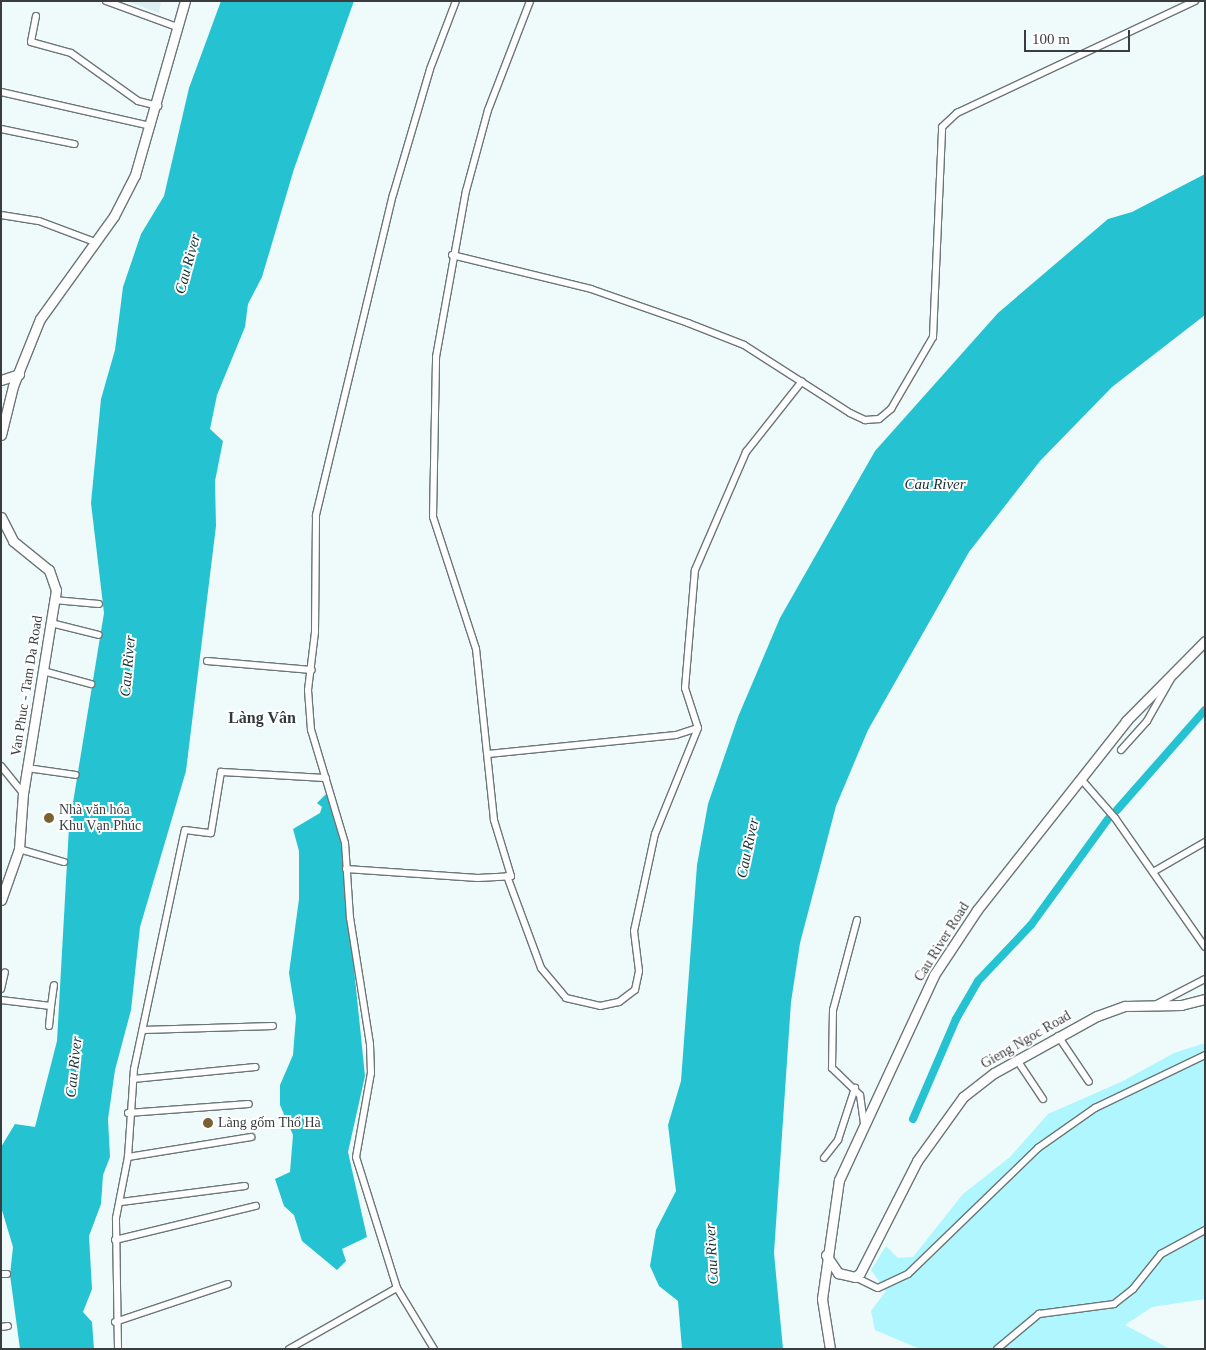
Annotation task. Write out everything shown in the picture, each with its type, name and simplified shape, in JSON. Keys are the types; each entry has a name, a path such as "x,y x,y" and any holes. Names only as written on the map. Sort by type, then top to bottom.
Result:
{"main road":[{"path":"1,435 9,400 40,318 95,242 128,190 152,126 185,1"},
{"path":"1,380 19,374"},
{"path":"1,392 9,400"},
{"name":"Van Phuc - Tam Da Road","path":"1,516 8,535 44,565 53,580 54,600 23,793 19,849 1,900"},
{"name":"Cau River Road","path":"830,1349 822,1299 826,1255 839,1180 934,975 977,910 1126,721 1205,641"},
{"name":"Gieng Ngoc Road","path":"855,1277 878,1242 917,1161 946,1118 963,1097 1017,1060 1058,1036 1124,1006 1154,1006 1205,999"},
{"path":"826,1255 838,1272 855,1277"}],"street":[{"path":"106,1 178,28"},
{"path":"434,1349 397,1288 356,1157 371,1073 370,1044 355,955 346,869 346,843 308,715 312,670 316,515 393,194 430,69 456,1"},
{"path":"530,1 488,110 452,256 450,294 436,357 433,517 476,649 494,820 507,876 541,968 566,998 600,1006 620,1002 635,990 639,971 634,931 655,834 698,728 685,688 695,570 746,452 802,381"},
{"path":"452,256 591,288 688,323 744,346 850,413 866,420 879,419 892,409 930,346 938,142 948,120 1195,1"},
{"path":"36,16 30,42 71,53 138,101 158,106"},
{"path":"1,92 152,126"},
{"path":"1,129 74,144"},
{"path":"1,215 39,221 95,242"},
{"path":"54,600 100,604"},
{"path":"51,623 99,635"},
{"path":"208,661 312,670"},
{"path":"1121,750 1147,721 1174,671"},
{"path":"43,672 91,684"},
{"path":"488,754 676,735 698,728"},
{"path":"1,766 23,793"},
{"path":"27,768 76,775"},
{"path":"118,1349 115,1322 115,1240 128,1158 128,1112 132,1079 143,1030 153,962 185,830 212,834 221,772 326,778"},
{"path":"1081,779 1153,872 1205,947"},
{"path":"1153,872 1205,842"},
{"path":"19,849 64,862"},
{"path":"346,869 507,876"},
{"path":"857,920 836,994 831,1035 832,1068 855,1088 860,1095 864,1124"},
{"path":"1,989 5,972"},
{"path":"1154,1006 1205,978"},
{"path":"49,1026 54,985"},
{"path":"1,1000 51,1006"},
{"path":"143,1030 273,1026"},
{"path":"1058,1036 1089,1082"},
{"path":"855,1277 878,1288 908,1274 976,1204 1038,1148 1095,1108 1205,1055"},
{"path":"1017,1060 1042,1099"},
{"path":"132,1079 254,1067"},
{"path":"824,1158 838,1140 855,1088"},
{"path":"128,1112 249,1104"},
{"path":"128,1158 251,1137"},
{"path":"121,1202 245,1186"},
{"path":"115,1240 256,1206"},
{"path":"996,1349 1039,1314 1114,1304 1133,1289 1161,1254 1205,1230"},
{"path":"115,1322 228,1284"},
{"path":"290,1349 397,1288"}],"shaded area":[{"path":"127,1 161,1 159,13"},
{"path":"1205,1043 1205,1299 1152,1307 1125,1325 1170,1349 920,1349 875,1330 871,1311 886,1291 871,1270 886,1246 898,1258 913,1257 963,1194 1010,1157 1048,1114 1123,1081 1174,1053"}],"water":[{"name":"Cau River","path":"221,1 354,1 294,169 262,277 248,304 245,327 217,395 210,429 223,441 215,481 216,526 186,771 140,927 131,1010 115,1070 108,1119 110,1157 103,1175 101,1204 89,1236 92,1289 83,1312 92,1322 94,1349 20,1349 10,1275 13,1247 1,1207 1,1147 15,1124 35,1127 57,1041 69,827 104,613 91,503 101,399 115,350 123,287 141,234 164,196 189,88"},
{"name":"Cau River","path":"1205,174 1205,315 1112,387 1040,461 969,552 868,730 836,806 800,943 791,1002 774,1253 783,1349 682,1349 678,1301 659,1286 650,1266 656,1230 676,1191 668,1125 681,1081 697,865 708,804 738,717 780,618 875,451 998,313 1108,219 1132,212"},
{"path":"327,793 341,841 365,1076 348,1152 367,1237 342,1249 346,1261 337,1270 302,1241 294,1215 284,1206 275,1179 290,1172 293,1135 280,1105 280,1085 293,1055 296,1017 289,973 299,899 299,851 293,829 320,813 322,807 317,803"}],"waterway":[{"path":"1117,810 1205,710"},
{"path":"913,1119 956,1019 978,981 1031,925 1108,819"}],"place":[{"name":"Nhà văn hóa Khu Vạn Phúc","path":"49,818"},
{"name":"Làng gốm Thổ Hà","path":"208,1123"}],"district":[{"name":"Làng Vân","path":"262,718"}]}
